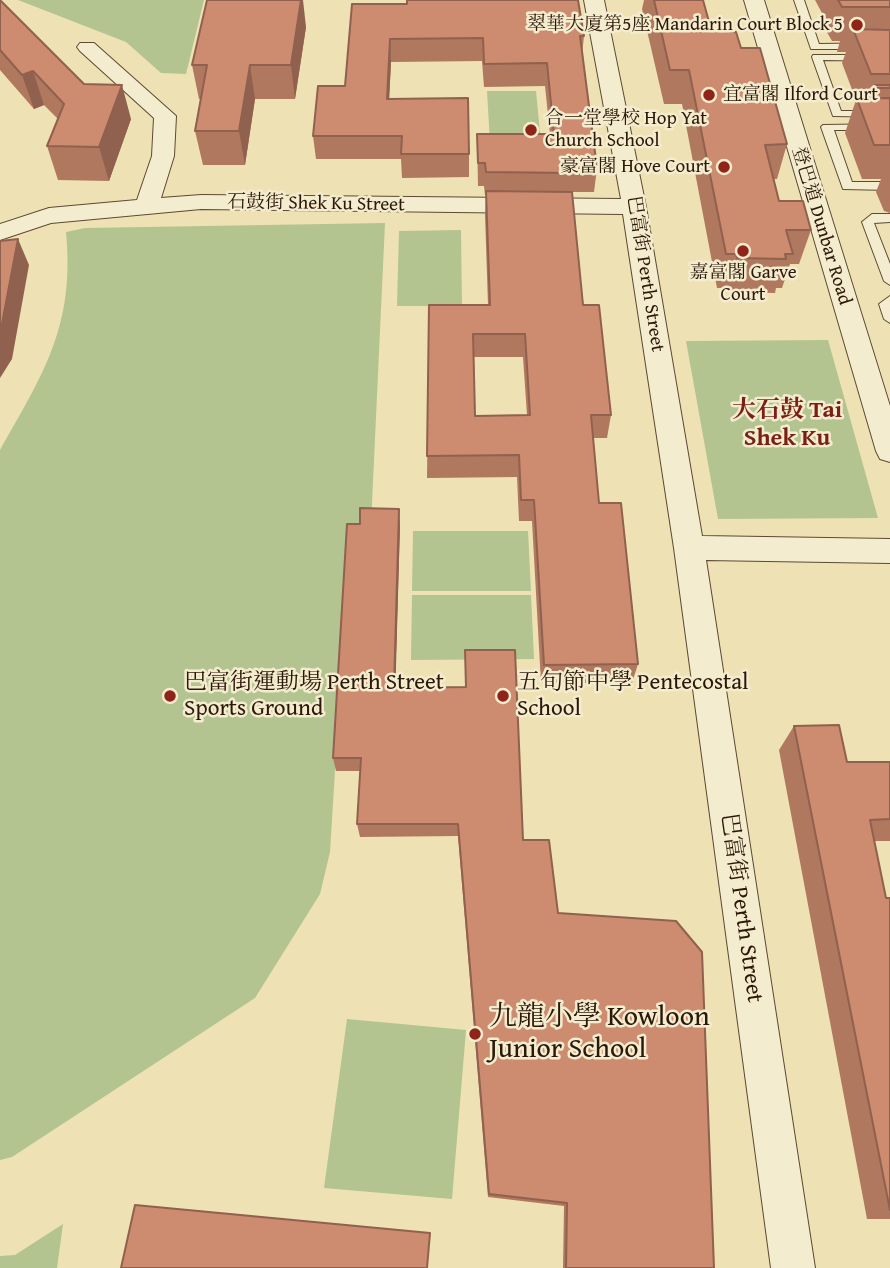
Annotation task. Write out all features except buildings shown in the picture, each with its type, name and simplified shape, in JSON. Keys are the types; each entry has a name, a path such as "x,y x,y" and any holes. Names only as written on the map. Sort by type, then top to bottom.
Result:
{"street":[{"name":"巴富街 Perth Street","path":"594,0 634,207 689,548 793,1268"},
{"name":"登巴道 Dunbar Road","path":"754,0 890,451"},
{"path":"88,47 165,116 163,156 147,206"},
{"name":"石鼓街 Shek Ku Street","path":"0,232 49,216 215,202 634,207"},
{"path":"689,548 890,551"}],"lane":[{"path":"799,0 815,47 890,46"},
{"path":"890,58 817,57 837,114 890,114"},
{"path":"890,127 827,127 847,187 890,186"},
{"path":"890,218 872,218 868,222 890,281"},
{"path":"890,300 885,304 890,319"}],"green space":[{"path":"18,0 204,0 186,74 161,73 126,42"},
{"path":"487,91 536,91 541,143 490,143"},
{"name":"巴富街運動場 Perth Street Sports Ground","path":"385,223 371,525 350,526 330,852 320,894 255,998 12,1157 0,1160 0,450 43,372 61,322 68,265 66,232 85,228"},
{"path":"461,230 462,306 397,306 399,231"},
{"path":"828,340 878,518 718,519 686,341"},
{"path":"413,531 528,531 531,591 412,591"},
{"path":"412,595 531,595 534,659 411,660"},
{"path":"347,1019 466,1030 452,1199 324,1188"},
{"path":"63,1224 57,1268 0,1268 0,1256 15,1255"}],"place":[{"name":"翠華大廈第5座 Mandarin Court Block 5","path":"857,25"},
{"name":"宜富閣 Ilford Court","path":"709,95"},
{"name":"合一堂學校 Hop Yat Church School","path":"531,130"},
{"name":"豪富閣 Hove Court","path":"724,167"},
{"name":"嘉富閣 Garve Court","path":"743,251"},
{"name":"巴富街運動場 Perth Street Sports Ground","path":"170,696"},
{"name":"五旬節中學 Pentecostal School","path":"503,696"},
{"name":"九龍小學 Kowloon Junior School","path":"475,1034"}],"district":[{"name":"大石鼓 Tai Shek Ku","path":"787,425"}]}
